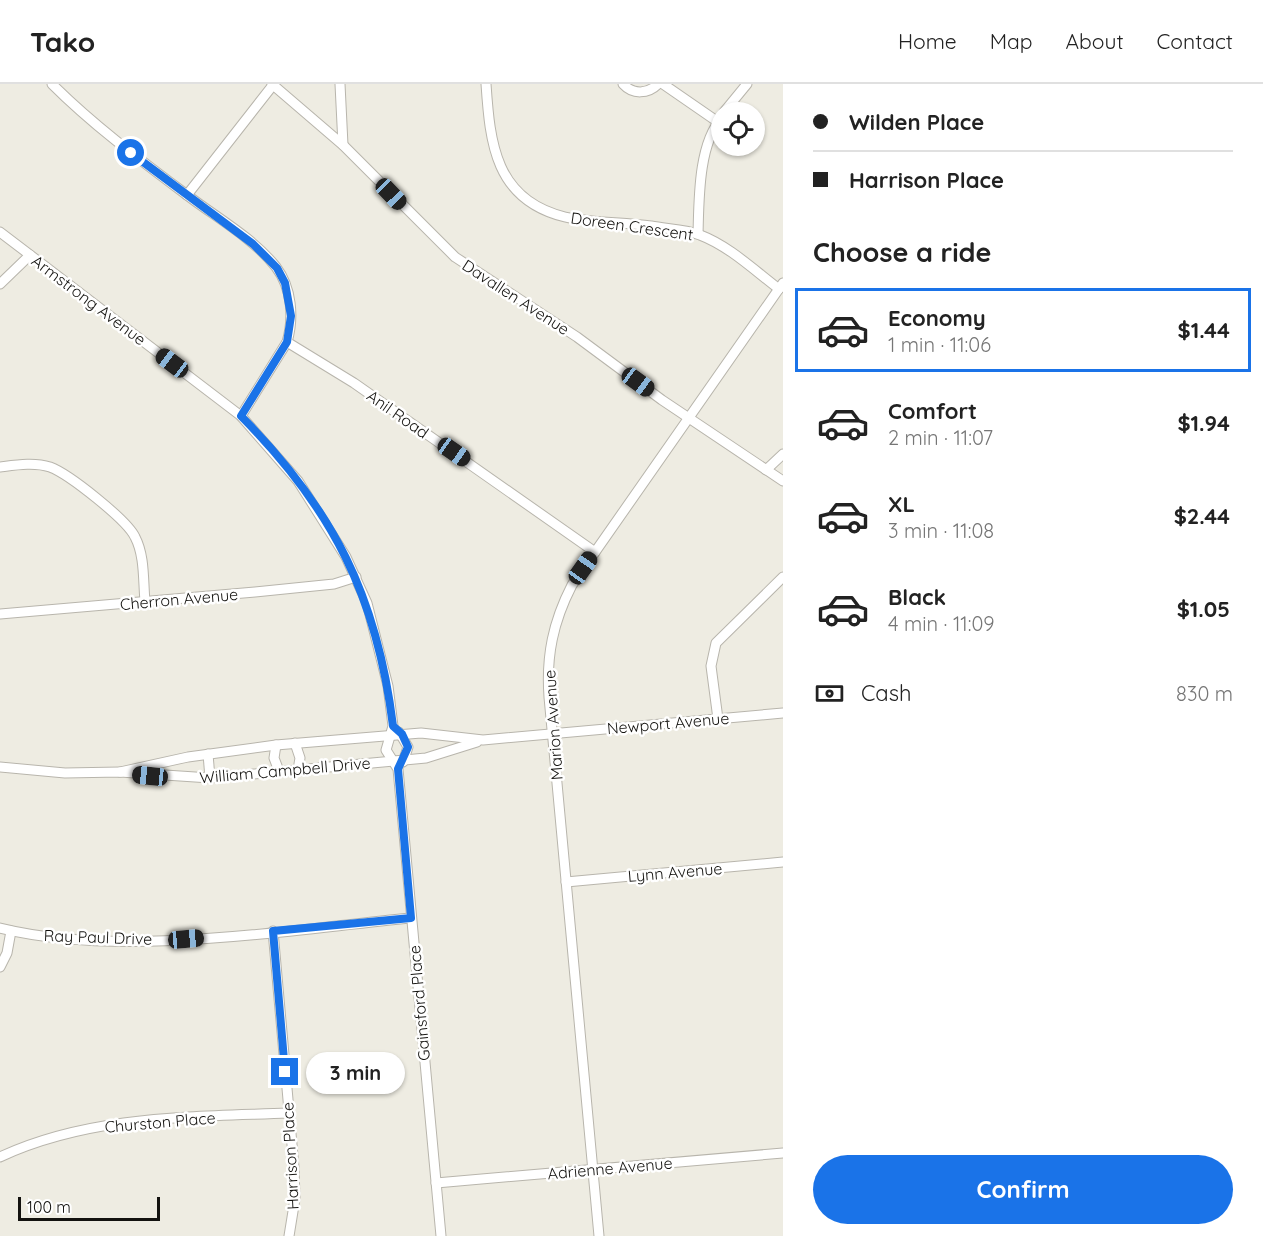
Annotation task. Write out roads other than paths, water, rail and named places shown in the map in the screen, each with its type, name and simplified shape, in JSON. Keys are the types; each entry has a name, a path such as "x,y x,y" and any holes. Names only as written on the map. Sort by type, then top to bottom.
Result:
{"street":[{"path":"52,84 131,153 253,244 277,268 285,283 291,308 287,342 241,416"},
{"path":"188,195 272,84"},
{"name":"Davallen Avenue","path":"272,84 343,145 455,257 577,337 783,481"},
{"path":"340,84 343,145"},
{"name":"Doreen Crescent","path":"486,84 489,124 495,157 509,181 531,201 549,212 567,218 625,222 698,234 717,243 781,286"},
{"path":"623,84 635,92 645,92 658,84"},
{"path":"663,84 711,114"},
{"path":"732,102 747,84"},
{"path":"698,234 703,168 711,145"},
{"name":"Armstrong Avenue","path":"0,232 241,416 298,481 331,530 356,577 381,653 391,731 386,750 395,765"},
{"path":"0,284 30,255"},
{"name":"Marion Avenue","path":"599,1236 548,679 548,651 553,629 572,585 781,286"},
{"name":"Anil Road","path":"287,342 354,383 595,552"},
{"path":"766,470 783,454"},
{"path":"0,467 37,465 49,467 72,480 121,519 130,529 139,548 145,601"},
{"name":"Cherron Avenue","path":"0,614 334,584 356,577"},
{"path":"718,719 711,666 717,643 783,577"},
{"name":"Newport Avenue","path":"553,734 783,713"},
{"path":"391,731 402,734 408,747 404,760"},
{"name":"William Campbell Drive","path":"120,772 208,754 391,731"},
{"name":"William Campbell Drive","path":"402,734 430,734 483,740 553,734"},
{"name":"William Campbell Drive","path":"0,767 65,773 120,772 210,778 279,771 395,765 404,760 426,758 483,740"},
{"path":"296,743 300,758 298,770"},
{"path":"276,745 274,758 279,771"},
{"path":"208,754 210,778"},
{"name":"Gainsford Place","path":"395,765 441,1236"},
{"name":"Lynn Avenue","path":"567,882 783,862"},
{"name":"Ray Paul Drive","path":"0,928 65,939 186,939 411,918"},
{"path":"0,967 7,953 11,931"},
{"name":"Harrison Place","path":"273,931 295,1199 289,1236"},
{"name":"Churston Place","path":"0,1156 31,1143 122,1123 288,1113"},
{"name":"Adrienne Avenue","path":"436,1183 783,1153"}]}
